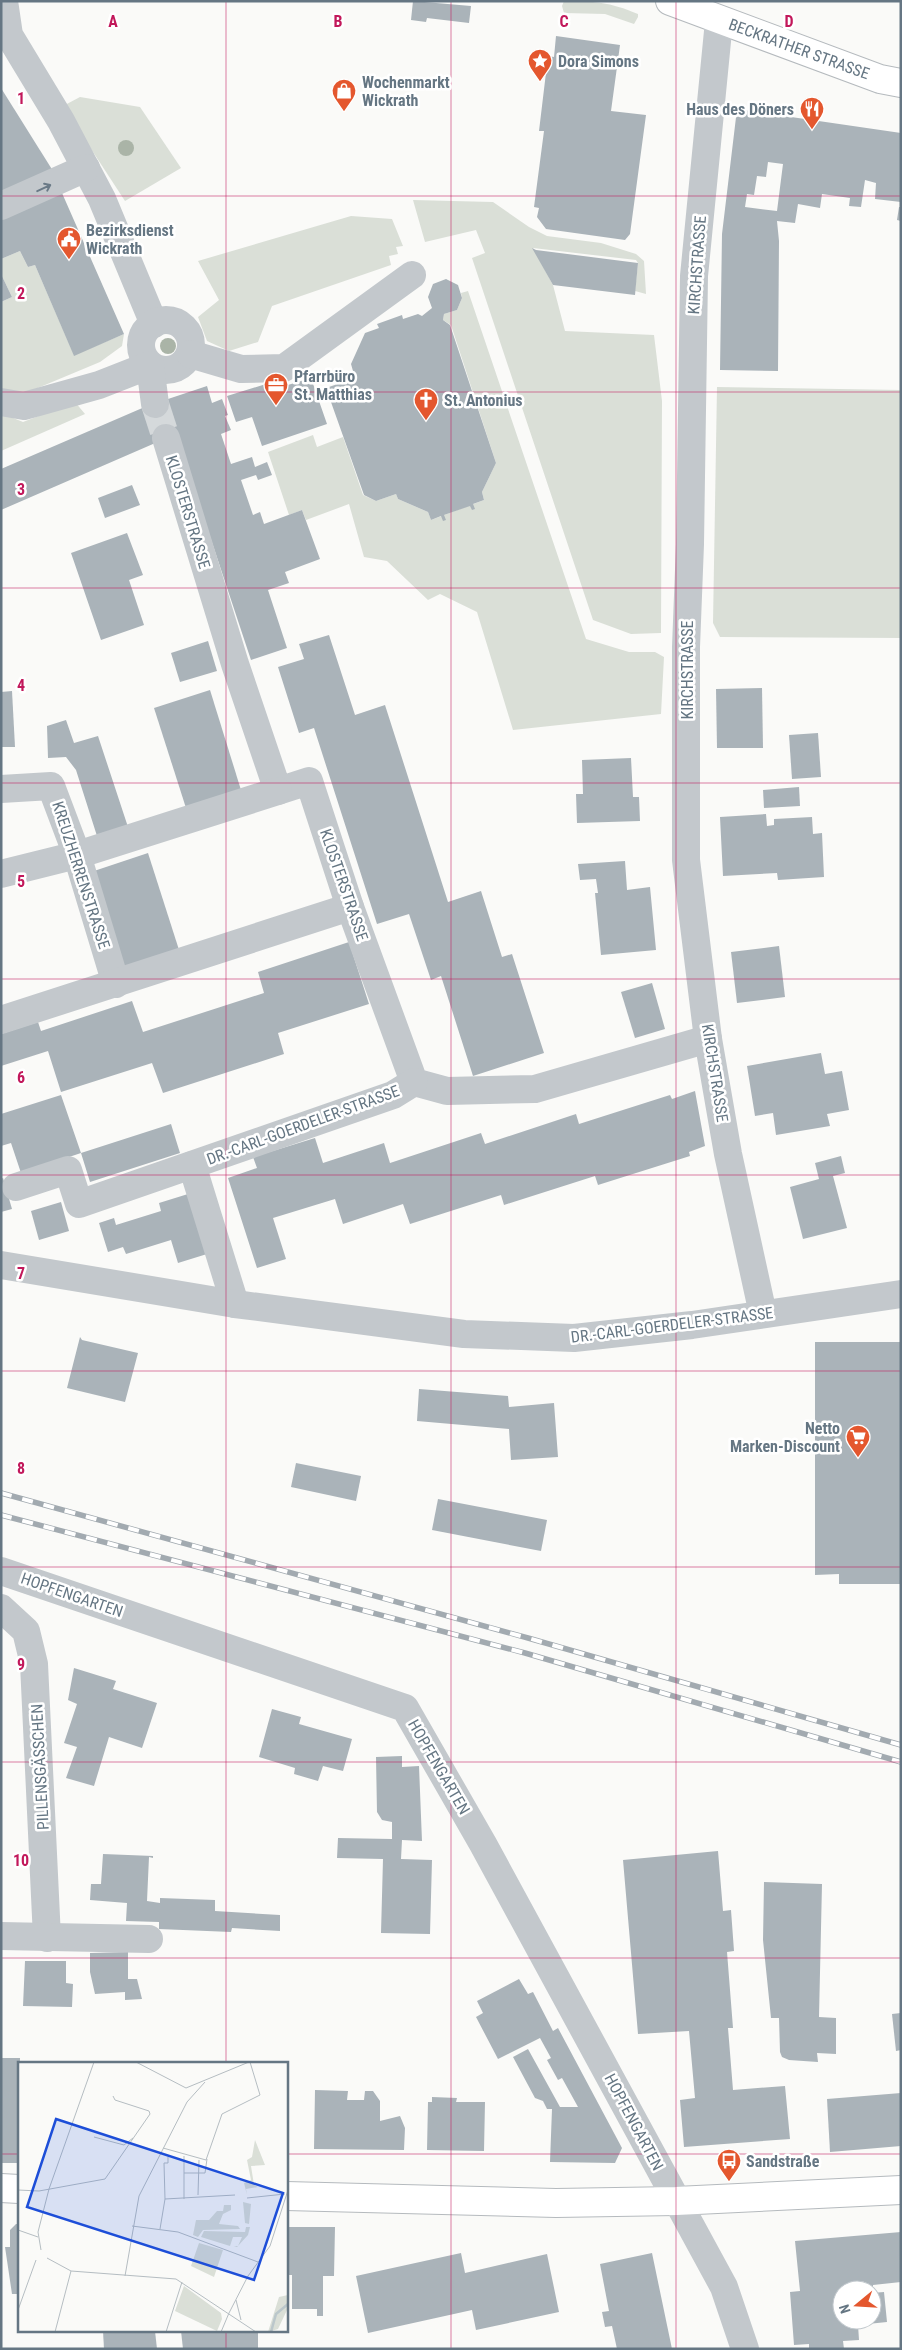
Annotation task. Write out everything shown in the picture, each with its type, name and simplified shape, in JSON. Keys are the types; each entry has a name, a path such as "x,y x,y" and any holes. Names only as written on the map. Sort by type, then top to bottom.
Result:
{"main road":[{"name":"BECKRATHER STRASSE","path":"670,1 719,21 880,79 901,83"},
{"path":"1,2188 18,2189"},
{"path":"288,2196 556,2203 676,2201 901,2190"}],"street":[{"path":"4,1 9,35 61,122 102,199 154,324"},
{"name":"KIRCHSTRASSE","path":"719,21 694,276 686,647 686,860 708,1039 728,1154 763,1314"},
{"path":"1,206 86,168"},
{"path":"190,354 241,369 284,368 412,276"},
{"path":"169,320 182,327 190,339 190,354 186,362 172,370 164,370 150,364 145,358 141,343 148,328 154,324 169,320"},
{"path":"1,402 24,406 99,384 150,364"},
{"path":"150,364 155,404"},
{"name":"KLOSTERSTRASSE","path":"166,439 236,664 278,791 309,781 350,907 414,1082"},
{"name":"KREUZHERRENSTRASSE","path":"1,788 51,786 77,855 116,984"},
{"path":"1,874 77,855 278,791"},
{"path":"1,1020 350,907"},
{"path":"414,1082 448,1091 535,1089 708,1039"},
{"name":"DR.-CARL-GOERDELER-STRASSE","path":"16,1187 68,1170 79,1204 393,1095 414,1082"},
{"name":"DR.-CARL-GOERDELER-STRASSE","path":"192,1165 235,1304"},
{"name":"DR.-CARL-GOERDELER-STRASSE","path":"1,1265 235,1304 464,1334 574,1338 692,1325 901,1294"},
{"name":"HOPFENGARTEN","path":"1,1571 405,1708 483,1844 724,2287 745,2349"},
{"name":"PILLENSGÄSSCHEN","path":"1,1608 26,1631 34,1664 47,1938"},
{"path":"1,1936 149,1939"}],"shaded area":[{"path":"564,1 593,2 610,5 638,14 638,17 634,24 605,14 564,13 562,6"},
{"path":"80,97 140,107 181,168 125,201 63,106"},
{"path":"413,200 493,202 529,227 547,236 601,243 636,254 644,261 646,294 635,291 638,263 636,260 533,248 553,285 565,331 654,335 662,401 661,633 631,634 593,620 472,258 485,253 476,230 425,242"},
{"path":"351,216 392,219 403,246 396,247 398,254 389,256 391,265 272,306 258,342 229,351 207,341 198,317 219,300 198,261"},
{"path":"20,251 28,267 35,265 74,355 124,334 122,346 100,362 21,395 1,388 1,302 12,297 1,274 1,259"},
{"path":"468,291 586,639 629,652 655,652 664,657 661,714 513,730 477,612 440,594 428,600 387,561 364,557 349,504 306,520 302,510 289,515 268,452 313,435 317,447 343,437 363,495 376,501 396,494 398,499 428,512 431,520 484,500 482,492 496,463 451,325 443,320 444,314 457,310 462,298 461,293"},
{"path":"717,387 901,390 901,638 720,637 713,623"},
{"path":"75,402 85,414 1,451 1,413 23,422"}],"building":[{"path":"413,1 471,6 469,23 427,18 426,22 411,20"},
{"path":"556,36 620,45 611,111 646,115 630,234 625,240 546,229 537,217 539,208 534,207 544,131 539,131 548,56 554,57"},
{"path":"1,88 53,171 1,198"},
{"path":"737,109 901,133 901,202 875,199 876,183 865,180 861,207 849,206 850,198 822,194 820,208 798,204 795,223 777,221 779,241 778,371 720,370 722,234","holes":["768,162 783,164 777,211 745,207 747,194 754,195 757,176 766,177"]},
{"path":"62,193 124,334 74,356 35,265 28,267 20,251 1,259 1,219"},
{"path":"899,207 901,207 901,221 897,220"},
{"path":"532,248 638,263 635,295 553,285"},
{"path":"1,274 12,297 1,302"},
{"name":"St. Antonius","path":"446,279 458,285 462,298 457,310 444,314 443,320 450,325 496,463 482,492 484,500 473,504 475,509 472,510 470,506 444,515 446,520 443,521 441,516 431,520 428,512 398,499 396,494 376,501 364,495 326,388 355,378 351,364 365,333 379,328 377,324 402,315 403,319 418,314 422,316 432,308 428,297 433,284"},
{"name":"Pfarrbüro St. Matthias","path":"311,378 327,424 262,446 252,417 236,422 227,396 266,384 268,391"},
{"path":"207,386 212,403 222,399 228,415 225,416 231,430 221,434 231,464 252,457 255,467 267,462 272,475 258,480 256,475 241,480 253,515 260,512 264,524 302,510 320,559 285,572 289,583 268,590 287,648 251,660 176,434 1,510 1,469 147,406"},
{"path":"132,485 140,505 105,518 98,498"},
{"path":"127,533 143,575 129,580 144,625 101,640 71,553"},
{"path":"329,635 355,715 385,705 448,902 481,891 502,957 512,954 544,1053 473,1076 441,976 431,980 409,914 377,924 314,728 299,733 278,667 304,659 299,644"},
{"path":"208,641 217,671 180,682 171,653"},
{"path":"762,688 763,748 717,748 716,689"},
{"path":"210,690 241,790 186,808 154,708"},
{"path":"12,691 15,747 1,747 1,692"},
{"path":"66,720 74,743 98,736 128,827 97,836 76,770 66,757 48,758 47,726"},
{"path":"818,733 821,777 792,779 789,735"},
{"path":"631,758 633,797 639,797 640,821 577,823 576,794 583,794 582,760"},
{"path":"799,787 800,806 764,808 763,790"},
{"path":"766,814 767,826 774,825 774,819 812,817 813,834 822,833 824,877 778,880 777,873 723,876 720,817"},
{"path":"148,853 180,953 124,971 91,872"},
{"path":"625,861 627,890 650,887 656,950 601,955 595,893 598,893 596,879 580,880 578,864"},
{"path":"349,942 369,1004 278,1033 284,1054 163,1093 152,1063 61,1092 48,1051 1,1066 1,1034 38,1022 41,1031 132,1001 143,1032 264,993 258,972"},
{"path":"779,946 785,997 737,1003 731,952"},
{"path":"652,983 665,1029 635,1038 621,992"},
{"path":"821,1053 825,1074 842,1071 849,1110 827,1114 830,1126 776,1135 773,1113 755,1116 747,1066"},
{"path":"695,1091 705,1146 689,1152 690,1156 598,1185 595,1176 504,1205 501,1195 410,1224 403,1204 343,1224 335,1199 273,1218 286,1259 257,1268 228,1178 257,1168 253,1157 315,1138 323,1163 384,1143 390,1163 481,1133 485,1144 576,1114 579,1124 670,1095 672,1099"},
{"path":"61,1095 81,1153 21,1173 11,1143 1,1146 1,1114"},
{"path":"171,1124 180,1153 90,1182 81,1153"},
{"path":"841,1156 845,1173 833,1176 847,1228 803,1239 790,1187 819,1179 815,1163"},
{"path":"3,1178 12,1209 1,1212 1,1179"},
{"path":"188,1194 207,1254 178,1263 171,1240 126,1254 123,1247 108,1252 99,1223 114,1218 116,1225 161,1211 159,1203"},
{"path":"61,1202 69,1231 39,1240 31,1211"},
{"path":"80,1337 82,1340 138,1353 125,1402 67,1388"},
{"name":"Netto Marken-Discount","path":"815,1342 901,1342 901,1584 839,1584 839,1574 815,1575"},
{"path":"419,1389 508,1396 509,1407 554,1403 558,1457 511,1460 509,1429 417,1421"},
{"path":"296,1463 361,1476 356,1501 291,1487"},
{"path":"438,1499 547,1520 541,1551 432,1530"},
{"path":"74,1668 116,1681 113,1689 157,1703 142,1748 109,1737 94,1786 66,1778 77,1747 64,1743 77,1704 68,1700"},
{"path":"272,1709 301,1717 299,1724 352,1739 343,1771 323,1766 318,1781 294,1774 295,1768 259,1757"},
{"path":"402,1756 402,1767 419,1766 422,1841 402,1840 401,1859 432,1860 430,1934 381,1933 383,1859 337,1858 338,1838 392,1839 392,1822 382,1820 377,1812 376,1757"},
{"path":"718,1851 723,1911 731,1910 734,1951 727,1952 733,2028 728,2028 733,2090 785,2086 790,2139 684,2147 680,2100 695,2098 689,2031 638,2034 623,1860"},
{"path":"103,1854 153,1856 153,1858 149,1857 147,1901 160,1903 160,1898 215,1900 215,1911 280,1915 280,1931 232,1928 231,1932 159,1929 159,1922 126,1921 127,1903 90,1900 91,1884 101,1884"},
{"path":"764,1882 822,1884 819,2017 836,2018 836,2054 817,2053 818,2062 789,2060 782,2057 780,2052 779,2018 771,2018 763,1940"},
{"path":"128,1952 128,1979 137,1979 142,1999 125,2000 125,1992 95,1994 90,1972 90,1953"},
{"path":"25,1961 66,1961 66,1983 73,1984 72,2007 23,2006"},
{"path":"519,1979 528,1994 533,1992 553,2031 558,2028 622,2148 615,2163 550,2162 552,2109 547,2109 543,2101 535,2098 513,2057 528,2049 560,2107 578,2107 562,2078 558,2080 547,2060 551,2058 540,2038 498,2059 476,2017 483,2013 477,2001"},
{"path":"901,2013 901,2050 896,2051 892,2014"},
{"path":"1,2058 20,2058 20,2062 18,2062 17,2163 1,2163"},
{"path":"315,2090 348,2091 347,2100 364,2100 365,2091 373,2091 380,2101 380,2121 400,2116 405,2128 404,2150 314,2149"},
{"path":"901,2093 901,2146 830,2152 827,2099"},
{"path":"432,2097 457,2098 456,2102 485,2102 484,2151 427,2150 428,2102 432,2102"},
{"path":"18,2224 18,2294 12,2294 5,2247 10,2247 10,2230"},
{"path":"288,2227 335,2227 334,2276 323,2276 323,2316 317,2316 317,2309 292,2309 292,2275 288,2275"},
{"path":"901,2232 901,2282 882,2284 882,2280 832,2280 832,2330 858,2330 859,2340 843,2341 844,2349 809,2349 809,2344 794,2345 790,2292 800,2291 795,2241"},
{"path":"461,2253 465,2273 547,2254 559,2312 476,2330 472,2310 368,2333 356,2276"},
{"path":"652,2253 672,2349 617,2349 612,2326 605,2327 602,2312 609,2311 600,2264"},
{"path":"882,2292 884,2292 887,2322 882,2323"},
{"path":"103,2332 155,2332 157,2349 104,2349"},
{"path":"181,2332 258,2332 258,2349 183,2349"}],"tunnel":[{"path":"155,404 166,438"}],"railway":[{"path":"1,1493 528,1638 901,1745"},
{"path":"1,1515 525,1653 901,1762"}],"place":[{"name":"Dora Simons","path":"540,82"},
{"name":"Wochenmarkt Wickrath","path":"344,112"},
{"name":"Haus des Döners","path":"812,130"},
{"name":"Bezirksdienst Wickrath","path":"69,260"},
{"name":"Pfarrbüro St. Matthias","path":"276,406"},
{"name":"St. Antonius","path":"426,421"},
{"name":"Netto Marken-Discount","path":"858,1458"},
{"name":"Sandstraße","path":"729,2182"}]}
